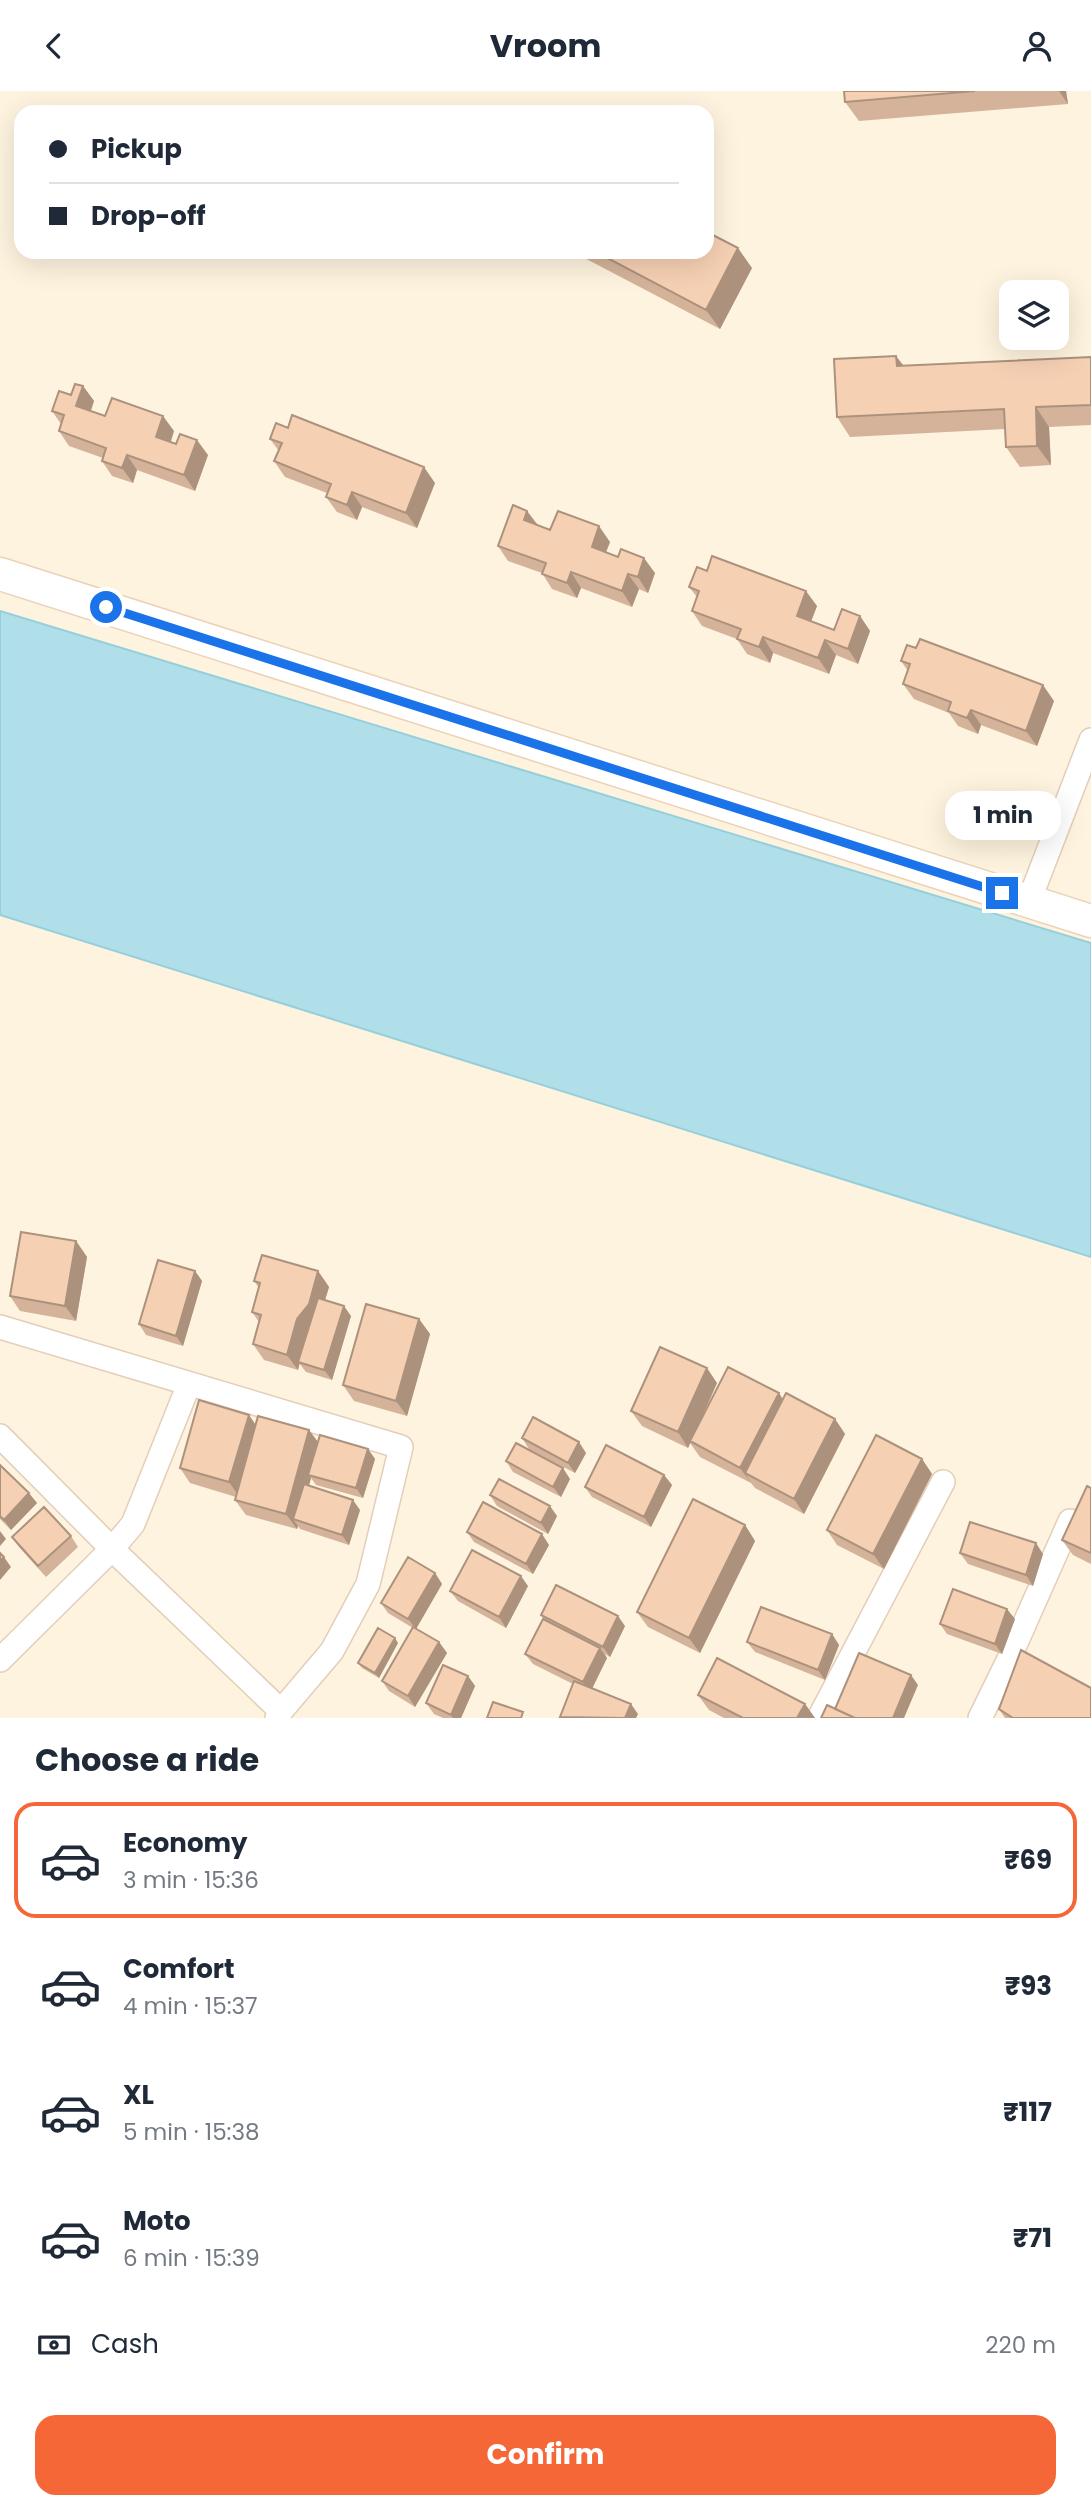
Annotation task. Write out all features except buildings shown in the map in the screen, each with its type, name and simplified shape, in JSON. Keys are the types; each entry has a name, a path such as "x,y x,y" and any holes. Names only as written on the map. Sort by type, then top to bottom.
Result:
{"street":[{"path":"0,574 1091,921"},
{"path":"1029,901 1091,740"},
{"path":"0,1327 401,1447 368,1584 332,1651 279,1715 0,1436"},
{"path":"0,1660 112,1549 133,1524 189,1384"},
{"path":"819,1718 943,1482"},
{"path":"980,1718 1070,1521"}],"water":[{"path":"0,611 1091,943 1091,1257 0,915"}],"route":[{"path":"106,607 1002,893"}]}
